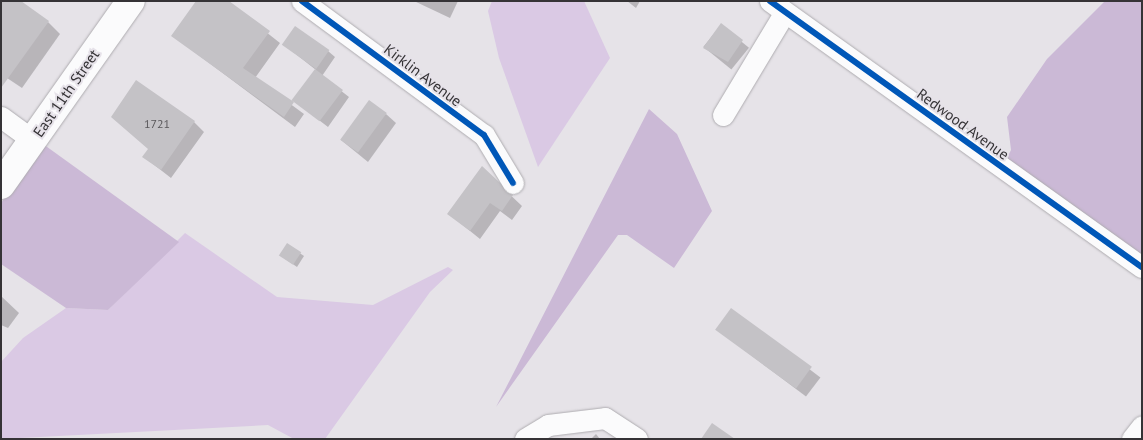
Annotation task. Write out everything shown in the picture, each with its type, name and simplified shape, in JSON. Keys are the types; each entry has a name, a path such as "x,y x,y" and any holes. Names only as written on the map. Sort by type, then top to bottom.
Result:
{"main road":[{"name":"East 11th Street","path":"1,185 131,1"}],"street":[{"name":"Kirklin Avenue","path":"302,1 484,136 513,183"},
{"path":"723,115 778,6"},
{"name":"Redwood Avenue","path":"778,6 1142,267"},
{"path":"1,117 33,140"},
{"path":"525,439 548,425 605,418 637,439"},
{"path":"1132,439 1142,426"}],"shaded area":[{"path":"492,1 584,1 610,58 538,167 499,58 488,11"},
{"path":"1105,1 1142,1 1142,256 1006,160 1011,150 1007,117 1047,59"},
{"path":"649,109 677,134 712,211 674,268 627,235 618,235 496,407"},
{"path":"43,144 179,242 108,310 66,308 1,264 1,203"},
{"path":"185,233 277,297 373,305 448,267 453,270 430,292 325,439 294,439 268,425 1,439 1,362 23,338 66,308 108,310"}],"building":[{"path":"1,1 21,1 49,21 1,88"},
{"path":"196,1 229,1 270,31 243,68 294,102 284,117 171,36"},
{"path":"721,23 743,40 728,62 703,48"},
{"path":"295,26 329,50 316,69 282,45"},
{"path":"315,69 343,90 319,121 292,100"},
{"path":"136,80 195,121 161,170 142,157 148,149 111,117"},
{"path":"369,100 387,113 358,153 340,140"},
{"path":"482,166 513,195 502,211 490,203 470,231 447,214"},
{"path":"287,243 301,252 293,265 279,256"},
{"path":"731,308 812,367 796,389 715,330"},
{"path":"712,423 735,439 701,439"}],"cycle path":[{"path":"302,1 484,135 513,183"},
{"path":"770,1 1142,267"}]}
